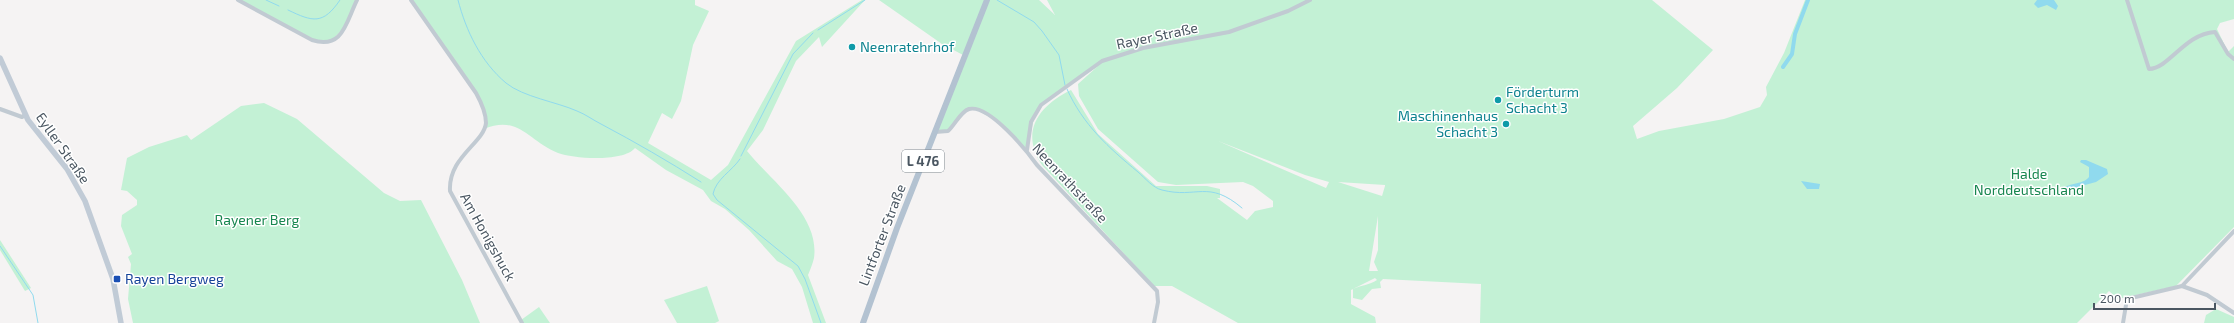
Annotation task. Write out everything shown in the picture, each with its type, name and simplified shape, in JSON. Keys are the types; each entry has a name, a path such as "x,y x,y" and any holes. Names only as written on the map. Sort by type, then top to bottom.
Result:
{"main road":[{"name":"Lintforter Straße","path":"863,323 897,228 987,0"},
{"name":"Eyller Straße","path":"0,58 25,115 44,143 67,169 85,201 113,279 121,323"}],"street":[{"path":"238,0 312,40 322,43 330,42 338,37 345,27 357,0"},
{"name":"Am Honigshuck","path":"411,0 472,87 484,108 486,123 484,129 459,161 450,180 450,191 522,323"},
{"name":"Rayer Straße","path":"1027,150 1030,122 1042,105 1102,61 1143,48 1229,32 1288,11 1310,0"},
{"path":"2126,0 2149,69 2158,67 2190,40 2207,33 2215,32 2228,54 2234,59"},
{"path":"0,109 17,116 22,117 25,115"},
{"name":"Neenrathstraße","path":"935,132 948,131 966,111 975,109 985,113 1006,128 1020,146 1027,150 1037,165 1157,291 1158,302 1154,323"},
{"path":"2123,323 2126,299 2182,286 2234,231"},
{"path":"2182,286 2206,295 2234,313"}],"green space":[{"path":"239,0 357,0 345,27 330,42 312,40"},
{"path":"411,0 695,0 695,5 709,11 693,45 681,101 672,119 662,113 648,143 711,180 728,165 796,41 862,0 865,0 822,47 819,37 796,61 763,130 747,151 792,200 802,213 809,227 814,242 814,258 808,275 826,323 813,323 802,287 792,269 777,261 749,230 725,209 711,201 703,190 666,170 635,148 621,156 598,158 575,157 558,153 548,148 515,127 496,125 484,129 486,123 480,100"},
{"name":"Halde Norddeutschland","path":"879,0 1039,0 1055,15 1047,0 1652,0 1713,50 1677,88 1633,126 1637,139 1659,131 1724,119 1760,107 1767,95 1766,87 1784,53 1805,0 2234,0 2234,19 2220,23 2217,29 2228,52 2234,46 2234,227 2176,286 2118,299 2109,291 2077,323 1480,323 1481,284 1383,279 1380,282 1381,288 1372,289 1362,300 1353,298 1353,289 1351,290 1351,304 1349,303 1375,317 1376,323 1238,323 1172,286 1154,286 1042,165 1035,153 1032,141 1036,120 1050,103 1071,90 1098,134 1156,186 1207,186 1220,189 1220,198 1217,198 1247,220 1255,211 1273,207 1273,201 1253,186 1243,182 1176,185 1158,182 1098,129 1079,96 1078,84 1098,66 1041,105 1035,114 1027,150 995,120 975,109 966,111 948,131 935,132 965,56 942,44","holes":["1218,141 1305,175 1329,182 1326,188","1338,182 1385,185 1382,196","1378,216 1378,250 1374,262 1378,271 1369,271","1375,278 1377,280 1374,282 1353,289"]},
{"name":"Rayener Berg","path":"264,103 297,119 384,193 400,201 421,200 462,280 480,323 133,323 128,299 131,264 128,257 132,254 121,226 122,215 137,205 137,200 127,191 121,190 127,158 149,147 187,135 191,140 241,106"},
{"path":"0,240 31,288 25,291 0,250"},
{"path":"707,286 719,321 715,323 677,323 664,300"},
{"path":"539,307 550,323 522,323 521,320"},
{"path":"2216,309 2234,317 2234,323 2204,323 2206,315"}],"water":[{"path":"2037,0 2054,0 2058,6 2056,10 2047,5 2038,8 2034,4"},
{"path":"2081,160 2086,160 2107,169 2108,174 2096,182 2059,192 2066,186 2083,182 2089,177 2089,167 2080,162"},
{"path":"1801,181 1820,184 1819,189 1807,189"}],"waterway":[{"path":"266,0 279,6"},
{"path":"288,10 304,17 317,19 328,14 340,0"},
{"path":"458,0 465,23 482,56 489,66 506,83 521,92 583,114 701,182"},
{"path":"818,30 865,0"},
{"path":"997,0 1034,22 1042,31 1059,55 1065,85"},
{"path":"1783,67 1792,54 1795,34 1808,0"},
{"path":"741,156 793,54 813,33"},
{"path":"1067,89 1073,102 1089,125 1107,145 1155,187 1174,192 1211,192 1220,194 1242,208"},
{"path":"740,159 717,184 713,194 717,200 798,266 805,279 821,323"},
{"path":"0,246 33,295 38,323"}],"place":[{"name":"Neenratehrhof","path":"852,47"},
{"name":"Förderturm Schacht 3","path":"1498,100"},
{"name":"Maschinenhaus Schacht 3","path":"1506,124"},
{"name":"Rayen Bergweg","path":"117,279"}]}
